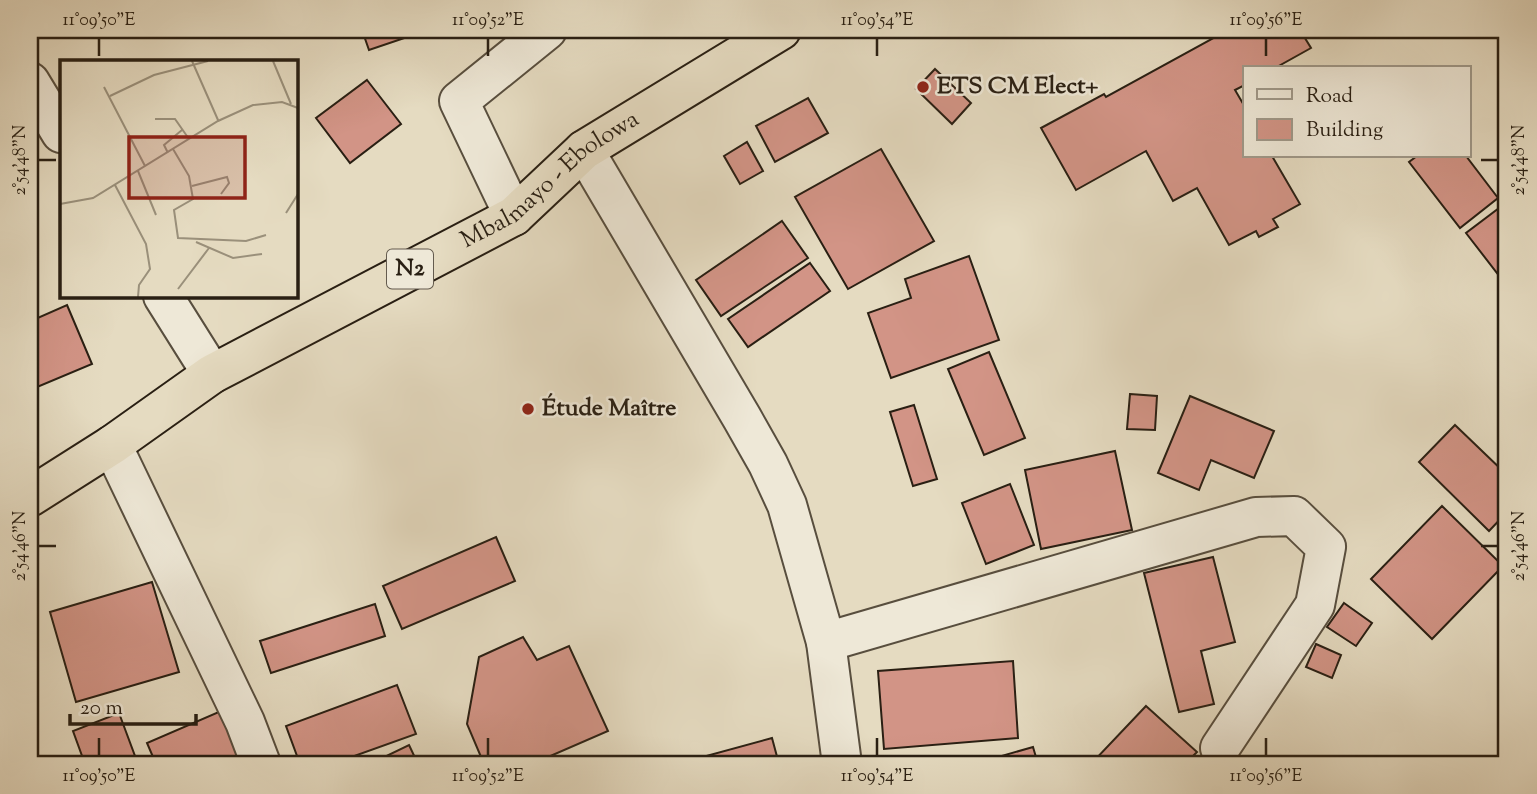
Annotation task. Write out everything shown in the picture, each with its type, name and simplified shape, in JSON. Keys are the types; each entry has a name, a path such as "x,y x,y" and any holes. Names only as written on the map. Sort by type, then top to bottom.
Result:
{"highway":[{"name":"Mbalmayo - Ebolowa","path":"30,496 112,444 212,373 514,216 584,150 780,30"}],"street":[{"path":"514,216 459,101 547,30"},
{"path":"30,82 60,131"},
{"path":"584,150 768,464 787,505 826,642 842,764"},
{"path":"164,298 212,373"},
{"path":"112,444 246,722 261,764"},
{"path":"826,642 1256,517 1294,516 1326,547 1315,605 1220,748"}],"building":[{"path":"362,30 428,30 369,50"},
{"path":"1218,30 1300,30 1311,48 1279,66 1243,66 1243,86 1235,90 1243,104 1243,158 1273,158 1300,204 1273,219 1278,227 1259,237 1256,231 1229,245 1197,188 1173,201 1146,151 1076,190 1041,128 1104,94 1106,97 1221,34"},
{"path":"935,69 971,103 952,124 916,89"},
{"path":"367,80 401,124 350,163 316,118"},
{"path":"808,98 828,133 775,162 756,126"},
{"path":"747,142 763,171 740,184 724,156"},
{"path":"881,149 934,241 848,289 795,197"},
{"path":"1414,158 1468,158 1498,198 1460,228 1409,162"},
{"path":"1507,202 1507,286 1466,233"},
{"path":"782,221 808,258 721,316 696,280"},
{"path":"969,256 999,340 891,378 868,313 911,298 905,279"},
{"path":"810,263 830,291 748,347 728,319"},
{"path":"67,305 92,364 30,390 30,319 31,321"},
{"path":"989,352 1025,438 984,455 948,369"},
{"path":"1130,394 1157,396 1155,430 1127,429"},
{"path":"1190,396 1274,431 1254,478 1211,460 1199,490 1158,473"},
{"path":"914,405 937,479 913,486 890,412"},
{"path":"1455,425 1507,475 1507,512 1489,531 1419,462"},
{"path":"1115,451 1132,530 1041,549 1025,470"},
{"path":"1010,484 1034,545 986,564 962,503"},
{"path":"1442,506 1503,566 1432,639 1371,579"},
{"path":"496,537 515,581 402,629 383,586"},
{"path":"1213,557 1235,642 1201,651 1214,704 1179,712 1144,573"},
{"path":"152,582 179,672 76,702 50,612"},
{"path":"1344,603 1372,623 1356,646 1327,627"},
{"path":"375,604 385,636 271,673 260,641"},
{"path":"523,637 537,660 569,646 608,731 532,764 484,764 467,724 479,657"},
{"path":"1316,644 1341,655 1332,678 1306,667"},
{"path":"1013,661 1018,738 884,749 878,671"},
{"path":"397,685 416,734 332,764 300,764 286,726"},
{"path":"1146,706 1197,752 1185,764 1091,764"},
{"path":"221,711 244,764 156,764 147,743"},
{"path":"119,713 138,764 85,764 73,731"},
{"path":"772,738 779,764 677,764"},
{"path":"409,745 418,764 370,764"},
{"path":"1033,747 1038,764 974,764"},
{"path":"75,757 78,764 57,764"}],"place":[{"name":"ETS CM Elect+","path":"923,87"},
{"name":"Étude Maître","path":"528,409"}]}
